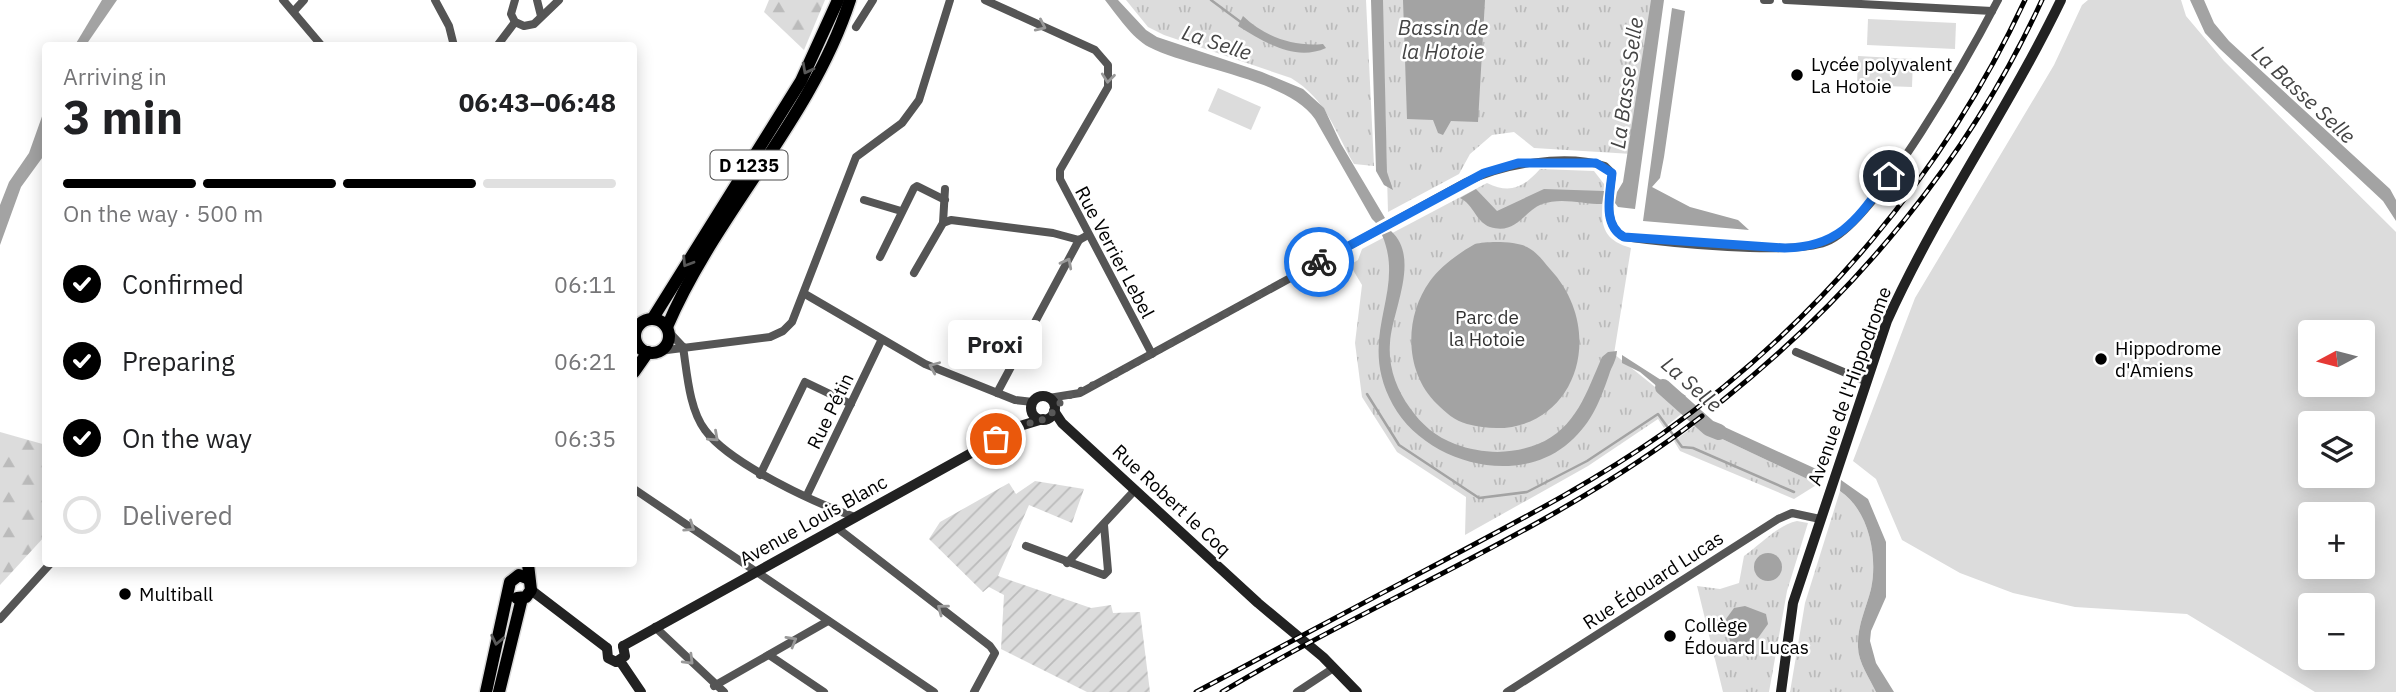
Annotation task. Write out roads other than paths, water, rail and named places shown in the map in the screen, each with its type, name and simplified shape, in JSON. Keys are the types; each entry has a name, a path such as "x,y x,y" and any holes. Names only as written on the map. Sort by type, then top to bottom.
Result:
{"main road":[{"name":"D 1235","path":"653,318 801,81 838,0"},
{"name":"D 1235","path":"668,330 713,245 813,83 839,33 850,0"},
{"path":"637,327 644,320 653,318 668,330 667,344 653,352 637,369"},
{"path":"637,344 653,352"},
{"path":"486,692 512,567"},
{"path":"499,692 528,589 528,567"},
{"path":"509,585 519,575 528,589"},
{"path":"509,585 514,597 528,589"}],"street":[{"path":"283,0 319,42"},
{"path":"294,11 304,0"},
{"path":"435,0 449,26 453,42"},
{"path":"537,0 541,16"},
{"path":"515,22 529,26 559,0"},
{"path":"856,27 873,0"},
{"path":"653,352 777,334 792,322 856,157 902,122 919,100 950,0"},
{"name":"Rue Verrier Lebel","path":"985,0 1095,50 1108,65 1108,87 1060,170 1063,189 1152,354"},
{"path":"1764,0 1770,0"},
{"path":"1786,0 1992,11 1998,0"},
{"name":"Avenue de l'Hippodrome","path":"1781,692 1793,603 1865,380 1906,279 2008,103 2061,0"},
{"path":"500,42 515,22 513,2"},
{"name":"Avenue Louis Blanc","path":"623,646 1050,410 1064,398 1080,393 1484,173 1503,166 1538,162 1596,163 1612,173 1609,207 1614,230 1624,237 1758,247 1803,247 1832,239 1860,213 1924,128 1992,11"},
{"path":"880,257 901,211 917,186 945,200"},
{"path":"914,274 943,223 945,189"},
{"path":"864,201 901,211"},
{"path":"943,223 959,220 1053,233 1079,240"},
{"path":"997,393 1079,240 1087,235"},
{"path":"805,294 881,341 925,363 997,393 1050,410"},
{"path":"668,330 683,346 687,376 705,429 761,475 855,517"},
{"name":"Rue Pétin","path":"807,495 881,341"},
{"path":"1796,352 1865,380"},
{"path":"761,475 805,383 850,404"},
{"path":"1032,406 1040,396 1050,410"},
{"name":"Avenue Louis Blanc","path":"1020,426 1032,406"},
{"name":"Rue Robert le Coq","path":"1050,410 1303,648 1332,669"},
{"path":"1068,563 1135,490"},
{"path":"637,491 934,692"},
{"name":"Rue Édouard Lucas","path":"1507,692 1778,519 1793,513 1820,519"},
{"path":"1026,546 1068,563 1107,574 1104,525"},
{"path":"836,527 995,653 974,692"},
{"path":"0,619 47,567"},
{"path":"528,589 607,648 608,658 620,661 641,692"},
{"path":"714,686 828,621"},
{"path":"655,627 714,686 724,692"},
{"path":"607,648 614,643 623,646 625,656 620,661"},
{"path":"769,655 824,692"},
{"path":"1297,692 1332,669 1357,692"}],"water":[{"path":"102,0 117,0 88,42 77,42"},
{"path":"1105,0 1118,0 1146,30 1157,37 1262,72 1303,89 1324,108 1341,144 1385,218 1376,223 1372,219 1315,119 1302,105 1262,84 1149,47 1131,32"},
{"path":"1371,0 1383,0 1387,172 1393,190 1384,185 1376,171"},
{"name":"Bassin de la Hotoie","path":"1403,0 1485,0 1478,122 1451,121 1443,135 1438,133 1433,120 1407,119"},
{"path":"1651,0 1664,0 1635,209 1618,207 1615,203 1623,182"},
{"path":"2190,0 2204,0 2214,23 2229,41 2390,189 2396,200 2396,221 2383,201 2205,33"},
{"path":"1672,8 1685,11 1664,157 1660,178 1652,187 1690,207 1738,220 1749,230 1643,221"},
{"path":"1243,16 1261,30 1280,39 1301,44 1323,44 1326,48 1303,53 1280,48 1238,26"},
{"path":"42,116 42,158 21,187 0,245 0,205 9,182 29,153"},
{"path":"1476,189 1497,211 1544,189 1604,191 1602,204 1549,202 1535,208 1519,222 1499,229 1485,225 1460,198"},
{"path":"1391,231 1400,242 1404,255 1402,285 1390,343 1392,369 1397,385 1410,408 1424,425 1442,438 1465,447 1486,451 1517,450 1538,444 1562,429 1571,419 1585,396 1602,357 1608,352 1617,351 1593,414 1581,431 1565,446 1544,458 1520,465 1495,466 1471,462 1447,453 1426,441 1407,425 1393,405 1383,380 1379,357 1379,336 1389,276 1388,256 1382,235"},
{"path":"1509,243 1534,251 1569,297 1578,326 1578,355 1570,382 1555,405 1532,421 1502,428 1467,424 1450,416 1426,391 1413,361 1412,327 1421,295 1439,270 1475,244"},
{"path":"1622,355 1686,396 1678,404 1640,372 1622,363"},
{"path":"1705,418 1825,473 1818,484 1701,429 1697,424"},
{"path":"1841,480 1868,499 1886,542 1886,597 1871,631 1870,641 1876,663 1894,692 1876,692 1860,659 1858,639 1871,589 1872,549 1858,510 1840,491"},
{"path":"1768,553 1778,557 1782,567 1778,577 1768,581 1758,577 1754,567 1758,557"},
{"path":"1745,606 1766,614 1768,624 1758,638 1738,647 1730,641 1726,619 1734,608"}],"waterway":[{"path":"1211,0 1242,23"},
{"name":"La Selle","path":"1663,387 1709,428 1719,432"},
{"path":"1367,394 1399,445 1479,498 1527,492 1587,461 1658,414 1682,447 1693,448 1794,492"}],"railway":[{"path":"1196,692 1581,485 1662,434 1719,391 1773,344 1824,294 1872,240 1916,184 1993,64 2025,0"},
{"path":"1722,401 1818,315 1905,219 1980,114 2013,58 2042,0"},
{"path":"1222,692 1587,494 1646,457 1702,416"}],"place":[{"name":"Lycée polyvalent La Hotoie","path":"1797,75"},
{"name":"Hippodrome d'Amiens","path":"2101,359"},
{"name":"Proxi","path":"996,439"},
{"name":"Multiball","path":"125,594"},
{"name":"Collège Édouard Lucas","path":"1670,636"}],"water label":[{"name":"La Basse Selle","path":"1626,83"},
{"name":"La Basse Selle","path":"2304,94"}],"park label":[{"name":"Parc de la Hotoie","path":"1487,328"}]}
